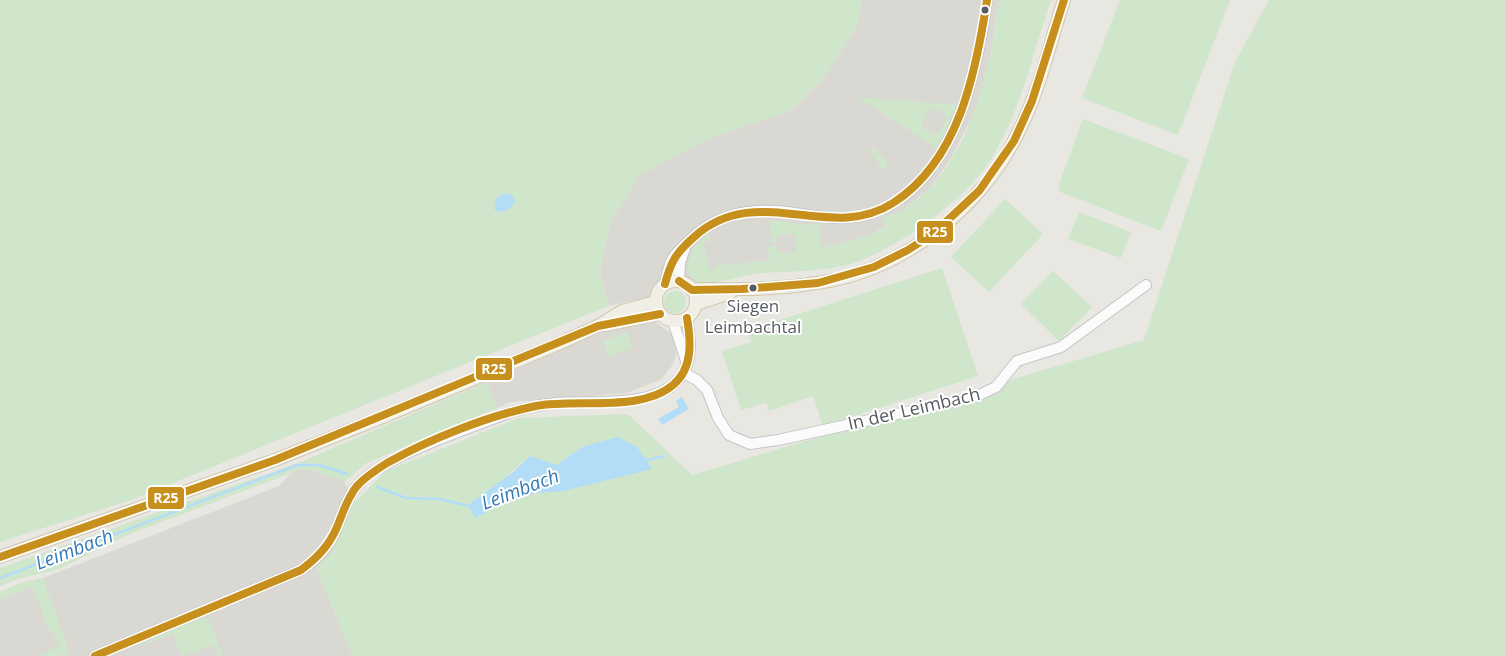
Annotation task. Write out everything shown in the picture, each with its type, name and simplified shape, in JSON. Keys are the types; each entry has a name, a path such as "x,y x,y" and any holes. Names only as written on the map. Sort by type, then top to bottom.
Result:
{"main road":[{"path":"692,290 696,304 693,312 687,318 673,321 660,314 655,302 656,295 665,284 679,281 692,290 742,289 818,283 858,273 908,250 951,220 989,179 1021,128 1032,101 1064,0"},
{"path":"696,304 742,289"},
{"path":"0,557 274,460 378,419 598,326 622,312 655,302"},
{"path":"598,326 660,314"}],"street":[{"path":"665,284 671,261 707,224 734,214 778,211 831,218 849,218 879,209 894,202 910,189 934,163 960,116 974,74 986,0"},
{"path":"679,281 680,263 686,244"},
{"name":"In der Leimbach","path":"685,368 707,390 718,418 729,435 750,444 778,440 975,397 996,387 1017,361 1061,347 1146,285"},
{"path":"94,656 301,570 325,550 356,487 364,478 384,464 514,411 555,403 636,399 662,392 674,385 685,368 691,348 687,318"},
{"path":"673,321 685,368"}],"shaded area":[{"path":"862,0 999,0 989,65 975,111 950,160 930,188 904,209 883,219 886,226 864,237 771,260 747,263 707,288 674,281 665,284 656,295 608,306 600,271 610,223 640,175 703,141 792,110 825,76 857,26"},
{"path":"651,319 674,336 676,354 673,364 662,379 627,393 511,402 366,463 344,482 355,502 331,554 316,568 353,656 0,656 0,592 21,583 43,578 279,486 301,462 601,333"}],"green space":[{"path":"0,0 862,0 857,26 825,76 792,110 703,141 640,175 610,223 600,271 608,306 131,500 0,542"},
{"path":"999,0 1051,0 1023,87 1007,129 982,172 956,199 906,237 854,263 820,270 756,274 716,282 698,281 691,277 688,271 689,259 695,247 709,233 711,240 703,243 710,270 718,268 718,265 725,263 726,266 740,262 741,267 747,263 770,260 768,247 776,245 777,253 796,252 795,234 776,235 776,242 772,243 769,220 820,226 821,248 864,237 885,227 882,219 910,205 934,184 953,157 968,127 980,95 995,30"},
{"path":"1120,0 1230,0 1178,135 1082,98"},
{"path":"1269,0 1505,0 1505,656 353,656 316,568 331,554 355,502 386,471 519,418 628,414 692,475 1144,340 1235,62","holes":["582,447 651,468 563,490 537,493 508,501 475,517 495,486 529,456 557,465"]},
{"path":"857,97 958,105 937,148","holes":["935,108 945,114 947,118 939,132 934,134 924,128 922,123 930,109"]},
{"path":"1083,119 1189,159 1161,231 1060,192 1058,187"},
{"path":"874,147 889,165 882,169 870,150"},
{"path":"1005,199 1043,234 989,292 951,257"},
{"path":"1079,212 1131,232 1121,258 1068,239"},
{"path":"942,268 978,376 823,426 813,396 769,411 766,403 741,410 722,351 751,342 747,328 766,322 767,324"},
{"path":"1053,271 1092,307 1059,341 1021,304"},
{"path":"675,291 685,298 686,302 679,312 675,313 665,306 664,302 671,292"},
{"path":"627,332 633,348 609,357 603,341"},
{"path":"487,382 498,408 366,463 344,482 315,471 302,469 127,535 59,569 21,578 0,586 0,568 301,462"},
{"path":"43,578 70,653 61,656 41,656 60,644 52,632 50,632 32,587 0,600 0,592 21,583"},
{"path":"203,617 210,621 222,655 218,656 214,645 181,656 173,634 139,646 138,643"}],"water":[{"path":"505,193 512,195 515,202 508,210 499,212 494,209 496,199"},
{"path":"682,397 689,409 662,425 658,419 679,407 676,401"},
{"path":"618,437 637,447 652,469 563,491 537,493 508,501 475,518 468,505 514,471 530,456 557,465 582,447"}],"waterway":[{"name":"Leimbach","path":"644,461 664,456"},
{"name":"Leimbach","path":"0,578 297,465 319,465 347,474"},
{"name":"Leimbach","path":"377,487 406,498 440,499 472,507"}],"transit line":[{"name":"R25","path":"665,284 672,263 678,253 694,237 718,221 743,213 768,212 844,218 869,214 893,203 916,185 934,164 949,139 961,113 977,56 987,0"},
{"name":"R25","path":"679,281 692,290 742,289 818,283 874,267 908,250 934,233 979,191 1014,141 1032,101 1064,0"},
{"name":"R25","path":"0,557 275,460 598,326 660,314"},
{"name":"R25","path":"95,656 301,570 326,546 337,527 348,501 360,483 387,463 422,445 459,429 517,410 552,404 626,402 659,394 680,378 687,363 690,345 687,318"}],"place":[{"name":"Siegen Leimbachtal","path":"753,288"}]}
